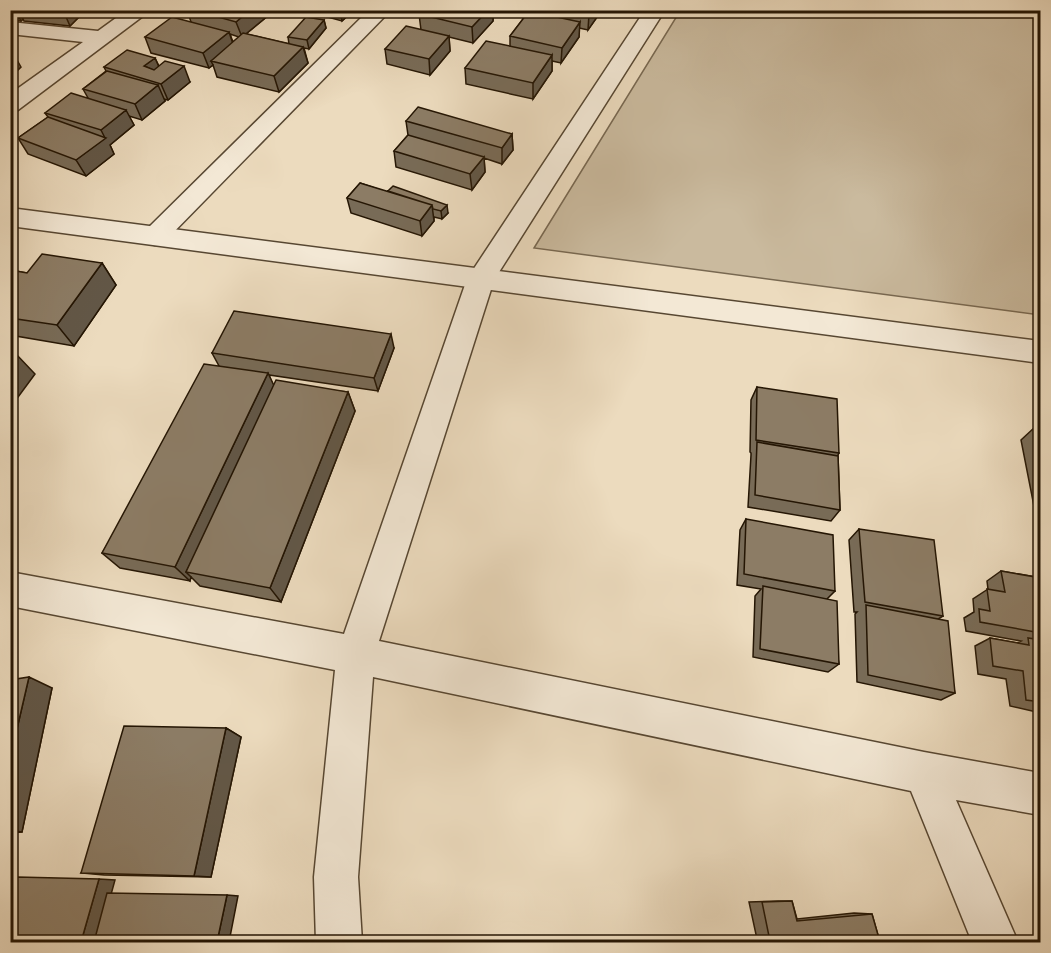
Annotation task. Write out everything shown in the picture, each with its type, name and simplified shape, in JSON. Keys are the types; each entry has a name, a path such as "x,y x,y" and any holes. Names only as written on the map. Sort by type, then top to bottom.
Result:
{"street":[{"path":"10,105 141,10"},
{"path":"155,236 381,10"},
{"path":"339,942 336,877 357,655 481,279 655,10"},
{"path":"10,28 103,38"},
{"path":"10,217 1041,352"},
{"path":"10,589 357,655 1041,794"},
{"path":"924,772 995,942"}],"shaded area":[{"path":"680,11 1040,11 1040,315 534,248"}],"building":[{"path":"193,10 250,10 236,22"},
{"path":"422,10 488,10 472,27 419,14"},
{"path":"573,10 592,10 589,14"},
{"path":"529,11 580,22 562,48 510,36"},
{"path":"172,17 229,32 203,53 145,37"},
{"path":"306,17 324,20 307,40 288,37"},
{"path":"406,26 449,36 429,59 385,49"},
{"path":"243,33 303,47 274,76 211,61"},
{"path":"486,41 552,55 533,83 465,68"},
{"path":"127,50 155,58 144,66 154,70 165,61 184,66 161,84 104,67"},
{"path":"107,71 158,85 135,104 83,89"},
{"path":"71,93 126,110 101,130 45,113"},
{"path":"418,107 512,134 502,148 406,121"},
{"path":"48,117 106,138 76,160 18,138"},
{"path":"408,135 484,157 470,174 394,151"},
{"path":"360,183 432,205 420,221 347,198"},
{"path":"393,186 447,205 441,211 433,209 432,205 388,191"},
{"path":"42,254 102,263 57,325 10,318 10,270 27,273"},
{"path":"234,311 391,334 374,378 212,353"},
{"path":"10,353 16,354 10,362"},
{"path":"204,364 268,373 175,567 102,553"},
{"path":"276,380 348,392 270,588 186,572"},
{"path":"757,387 837,399 839,453 756,440"},
{"path":"1035,427 1041,428 1041,455"},
{"path":"757,442 838,456 840,510 755,495"},
{"path":"746,519 833,535 835,591 744,574"},
{"path":"859,529 934,540 943,616 865,602"},
{"path":"1001,571 1041,578 1041,633 980,622 979,609 990,611 987,589 1005,592"},
{"path":"763,586 837,601 839,664 760,649"},
{"path":"866,605 948,621 955,693 868,675"},
{"path":"990,638 1029,645 1028,638 1041,640 1041,702 1026,700 1023,671 993,666"},
{"path":"29,677 10,759 10,680"},
{"path":"124,726 226,728 194,876 81,873"},
{"path":"17,877 99,879 81,942 10,942 10,896"},
{"path":"107,893 227,895 217,942 94,942"},
{"path":"792,901 797,921 872,914 880,942 755,942 770,941 762,902"}]}
